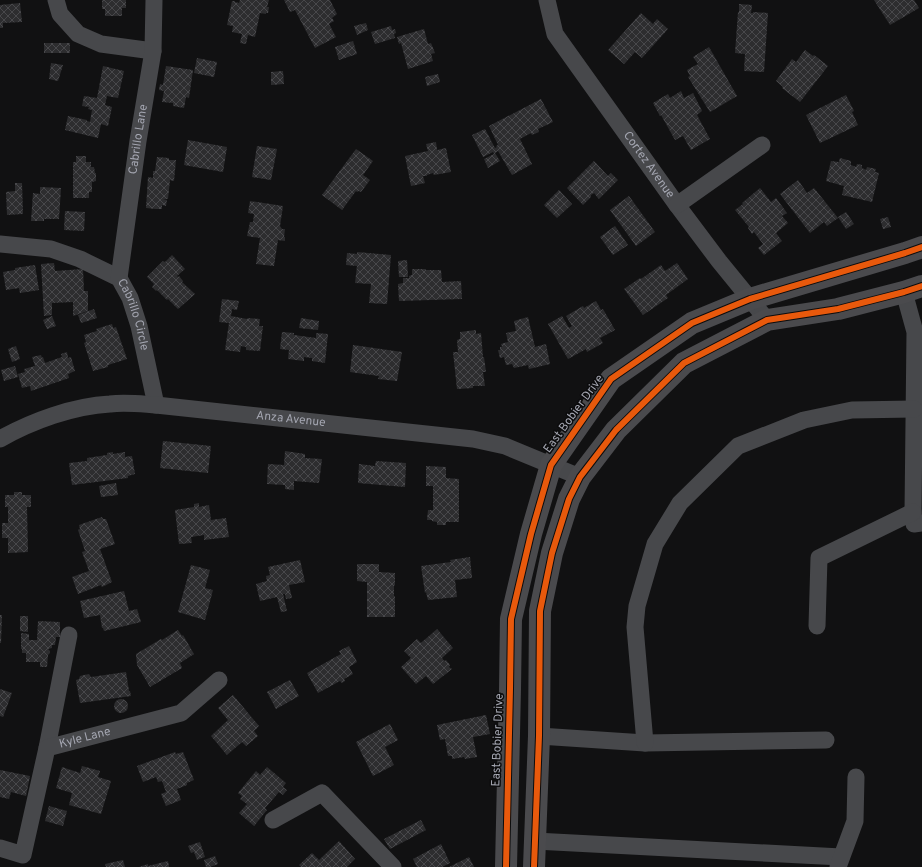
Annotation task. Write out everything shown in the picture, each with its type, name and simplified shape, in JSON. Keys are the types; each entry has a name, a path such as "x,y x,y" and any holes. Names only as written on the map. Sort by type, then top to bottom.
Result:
{"main road":[{"name":"East Bobier Drive","path":"506,867 511,619 531,534 551,465 611,379 692,323 750,299 922,247"},
{"path":"534,867 539,736 540,612 552,553 569,499 580,477 616,430 684,363 768,320 838,309 913,289"}],"street":[{"path":"56,0 60,14 78,34 101,44 153,51"},
{"name":"Cabrillo Lane","path":"119,278 138,141 153,51 154,0"},
{"name":"Cortez Avenue","path":"546,0 554,34 677,205 719,261 768,320"},
{"path":"677,205 762,145"},
{"name":"Cabrillo Circle","path":"0,244 51,249 80,259 119,278 130,298 139,326 156,405"},
{"path":"817,626 819,558 917,517 914,409 915,332 913,289"},
{"name":"Anza Avenue","path":"0,440 10,434 52,416 89,406 111,403 156,405 473,439 505,446 580,477"},
{"path":"645,743 635,627 637,606 655,544 680,503 738,446 804,420 845,411 914,409"},
{"path":"47,748 69,635"},
{"name":"Kyle Lane","path":"0,848 23,855 47,748 181,712 219,680"},
{"path":"539,736 645,743 826,740"},
{"path":"535,841 839,862 855,821 856,777"},
{"path":"273,820 322,793 393,867"}],"building":[{"path":"102,0 126,0 126,8 122,8 122,16 105,16 105,9 102,9"},
{"path":"240,0 269,0 267,7 269,7 268,13 260,13 255,37 248,35 246,44 240,43 242,34 232,32 233,26 227,25 232,1 239,3"},
{"path":"284,0 330,0 337,14 332,18 334,21 329,24 336,37 315,48 295,10 290,12"},
{"path":"874,0 914,0 919,8 890,25"},
{"path":"20,3 22,22 3,23 3,28 0,28 0,5"},
{"path":"739,4 752,5 751,13 768,13 764,72 744,71 745,54 735,53"},
{"path":"641,13 653,24 657,19 668,29 642,58 635,52 624,64 608,50"},
{"path":"366,23 368,30 357,35 354,26"},
{"path":"391,26 392,30 395,29 395,38 375,44 371,32"},
{"path":"424,29 428,44 431,43 435,53 431,54 433,61 408,69 401,43 399,44 397,37"},
{"path":"353,41 357,54 339,60 335,47"},
{"path":"44,43 70,43 70,53 44,53"},
{"path":"709,47 737,96 710,112 688,77 690,76 687,70 698,64 693,57"},
{"path":"805,50 828,66 800,102 782,88 783,87 776,81 792,59 796,62"},
{"path":"197,58 217,62 214,77 194,73"},
{"path":"51,63 63,65 58,81 49,79"},
{"path":"103,66 124,71 118,98 107,96 105,105 112,107 108,126 101,124 98,138 65,130 68,116 90,122 92,110 88,109 89,107 82,106 84,96 97,98"},
{"path":"166,66 193,70 189,98 186,97 184,108 173,106 173,103 162,102 164,91 159,90 160,84 163,85"},
{"path":"283,71 284,84 271,85 271,72"},
{"path":"438,74 440,82 427,86 425,77"},
{"path":"681,91 684,98 693,93 702,111 697,115 710,139 691,150 683,136 675,140 653,103 668,94 670,98"},
{"path":"846,95 854,111 852,112 858,125 820,143 806,115"},
{"path":"541,99 553,122 538,129 539,132 532,135 531,133 520,139 532,164 512,175 498,151 495,153 500,161 488,168 484,159 494,154 493,152 483,157 472,135 485,129 495,148 497,147 496,146 498,145 489,126"},
{"path":"188,140 227,147 223,172 184,165"},
{"path":"436,142 437,150 446,148 451,172 434,175 433,173 423,176 425,183 411,186 405,156 428,151 426,144"},
{"path":"257,146 277,149 271,180 252,177"},
{"path":"356,149 373,161 363,175 370,180 361,192 356,191 342,210 322,195"},
{"path":"76,156 86,156 86,162 91,162 91,167 94,167 96,173 96,181 92,182 92,192 89,192 89,198 73,198 73,162 76,162"},
{"path":"157,157 176,160 174,181 170,180 168,199 163,199 167,200 166,206 162,205 162,209 146,208 148,177 153,178 153,171 155,171"},
{"path":"840,158 851,161 851,165 856,167 857,164 862,165 862,168 866,170 867,167 876,169 875,172 879,173 872,202 842,195 844,186 826,181 831,161 839,162"},
{"path":"594,161 608,176 611,173 618,180 599,199 594,193 583,205 567,188"},
{"path":"798,180 807,193 814,188 838,218 827,226 824,222 810,233 780,194"},
{"path":"15,183 22,183 23,214 7,215 6,192 15,191"},
{"path":"40,187 61,188 59,219 31,221 33,193 40,194"},
{"path":"760,188 771,202 776,198 787,213 782,216 788,223 776,233 782,241 764,255 758,248 763,244 754,232 752,234 748,228 749,227 735,210"},
{"path":"559,190 572,204 557,218 544,205"},
{"path":"629,196 655,232 636,246 610,210"},
{"path":"250,201 283,206 280,226 282,229 285,229 285,241 278,240 274,266 256,264 260,238 247,236 250,222 253,222 254,214 248,213"},
{"path":"65,211 85,212 84,231 64,230"},
{"path":"846,212 854,224 846,229 838,217"},
{"path":"888,217 891,227 883,229 880,219"},
{"path":"615,226 628,245 613,255 600,237"},
{"path":"357,252 391,255 387,304 369,303 371,284 355,283 357,266 346,265 347,253 357,254"},
{"path":"172,255 185,269 177,276 179,276 183,281 182,282 195,294 178,309 152,287 154,284 147,277 163,261 165,262"},
{"path":"407,260 408,277 399,277 398,261"},
{"path":"54,263 55,271 83,269 84,291 88,291 88,311 73,316 73,302 52,303 52,315 44,316 41,264"},
{"path":"677,263 688,279 666,295 668,298 643,315 624,289 661,265 665,271"},
{"path":"35,265 39,290 20,293 19,288 6,290 3,272 15,270 15,268"},
{"path":"412,269 441,270 442,282 461,281 462,299 399,301 398,284 403,283 403,278 409,278 409,276 412,275"},
{"path":"222,299 239,301 237,310 232,309 231,316 247,319 260,319 259,326 263,326 260,351 246,350 246,347 241,346 240,352 225,350 229,323 219,322"},
{"path":"596,301 601,310 603,309 615,330 600,338 603,343 587,352 586,349 568,359 548,324 562,316 569,328 572,326 566,316 583,306 584,308"},
{"path":"94,309 97,318 81,323 78,315"},
{"path":"52,316 56,326 47,329 43,320"},
{"path":"528,317 535,347 546,344 550,364 529,369 528,365 514,368 512,364 506,365 504,357 500,358 498,350 502,347 501,344 508,342 506,333 516,331 514,321"},
{"path":"301,318 319,321 318,330 299,328"},
{"path":"112,324 113,328 116,327 127,359 108,365 108,367 93,371 84,343 86,342 84,335"},
{"path":"476,330 476,334 481,333 486,372 483,372 485,386 473,386 473,388 457,389 453,352 458,352 457,340 460,339 460,332"},
{"path":"282,332 316,338 316,333 328,334 325,363 312,361 312,358 304,357 304,361 288,359 289,350 280,349"},
{"path":"353,345 402,352 397,381 378,379 379,376 350,372"},
{"path":"16,346 20,359 12,362 8,349"},
{"path":"67,352 68,358 71,357 75,371 68,374 69,378 31,391 30,386 22,388 18,374 25,372 24,369 35,366 32,357 41,355 45,363 62,357 61,354"},
{"path":"15,366 18,377 4,381 1,370"},
{"path":"163,441 211,446 208,473 160,468"},
{"path":"285,451 305,454 305,458 322,459 319,483 294,481 294,490 285,489 285,485 267,484 268,464 284,465"},
{"path":"113,452 113,454 125,452 125,457 132,456 135,474 128,476 128,478 72,485 69,463 87,461 87,458 107,455 107,453"},
{"path":"376,461 406,463 405,487 358,483 359,464 375,466"},
{"path":"426,466 446,467 446,478 459,479 459,522 446,522 446,525 437,525 437,522 427,520 428,510 433,510 433,486 426,486"},
{"path":"116,483 118,495 101,497 99,486"},
{"path":"14,492 22,492 22,495 31,495 31,507 27,507 28,552 8,553 8,538 2,538 2,523 8,523 8,507 5,507 5,495 14,495"},
{"path":"199,503 199,507 209,505 211,520 226,518 229,537 204,540 204,535 191,537 192,543 179,544 175,510 194,507 194,504"},
{"path":"102,517 103,519 106,519 115,544 100,549 112,582 102,587 101,585 78,594 72,577 89,571 82,552 85,551 78,530 80,529 79,525"},
{"path":"470,557 472,578 455,580 457,597 428,600 426,592 425,593 421,566 451,562 450,560"},
{"path":"300,560 305,582 289,585 292,598 286,599 285,594 283,594 287,611 281,612 277,597 260,601 256,584 267,581 266,576 270,575 268,567"},
{"path":"357,564 379,564 379,572 395,573 395,617 367,617 367,582 357,581"},
{"path":"191,565 210,570 205,588 213,590 205,620 178,612"},
{"path":"124,591 129,611 137,609 141,622 104,631 102,628 100,615 84,618 80,601"},
{"path":"0,615 2,615 1,643 0,643"},
{"path":"20,616 28,616 28,632 20,631"},
{"path":"38,621 60,622 60,637 56,637 55,645 52,645 52,648 48,649 50,653 48,655 47,667 40,667 40,662 26,662 26,653 22,653 21,649 21,633 29,634 29,640 37,640"},
{"path":"437,629 453,648 442,658 444,661 446,660 450,665 449,667 452,669 433,684 426,676 416,684 401,667 411,658 404,651 417,639 421,643"},
{"path":"178,630 182,636 183,635 194,654 180,663 182,668 150,687 137,665 136,654"},
{"path":"349,646 357,662 349,667 353,674 344,679 345,681 342,683 340,681 318,693 307,673 341,654 339,651"},
{"path":"126,672 131,696 80,703 76,680 79,679 80,676 89,674 91,677"},
{"path":"290,680 299,696 276,709 267,692"},
{"path":"0,689 12,693 3,717 0,716"},
{"path":"233,695 259,726 254,731 258,736 246,746 242,742 227,755 211,736 228,720 218,708"},
{"path":"121,699 126,701 128,706 126,711 121,713 116,711 114,706 116,701"},
{"path":"486,715 490,734 473,737 477,757 452,759 452,756 448,756 445,739 440,740 437,725"},
{"path":"390,724 398,740 385,747 394,765 373,776 356,742"},
{"path":"175,752 176,754 183,752 194,780 177,789 181,800 166,806 161,794 166,792 162,781 158,782 156,777 143,782 137,766"},
{"path":"82,766 100,771 98,777 111,781 101,814 69,805 72,793 56,788 62,767 80,773"},
{"path":"267,767 286,783 283,787 287,790 283,795 279,792 265,808 267,810 254,826 239,813 247,804 240,799 242,796 238,793 256,771 260,775"},
{"path":"0,770 30,776 26,796 11,792 9,799 0,797"},
{"path":"49,806 67,811 63,826 45,821"},
{"path":"421,820 426,830 390,849 384,839"},
{"path":"339,841 355,859 347,867 301,867 299,865 312,853 319,860"},
{"path":"200,842 205,857 197,860 194,852 191,853 188,846"},
{"path":"441,844 450,863 442,867 417,867 413,859"},
{"path":"215,856 218,864 206,867 204,860"},
{"path":"469,857 474,867 449,867"},
{"path":"123,860 125,867 106,867 105,864"},
{"path":"168,861 169,867 139,867 148,864 148,866"}],"cycle path":[{"path":"506,867 511,619 531,534 551,465 611,379 692,323 750,299 922,247"},
{"path":"534,867 539,736 540,611 552,553 569,499 580,477 616,430 684,363 767,320 838,309 922,286"}]}
